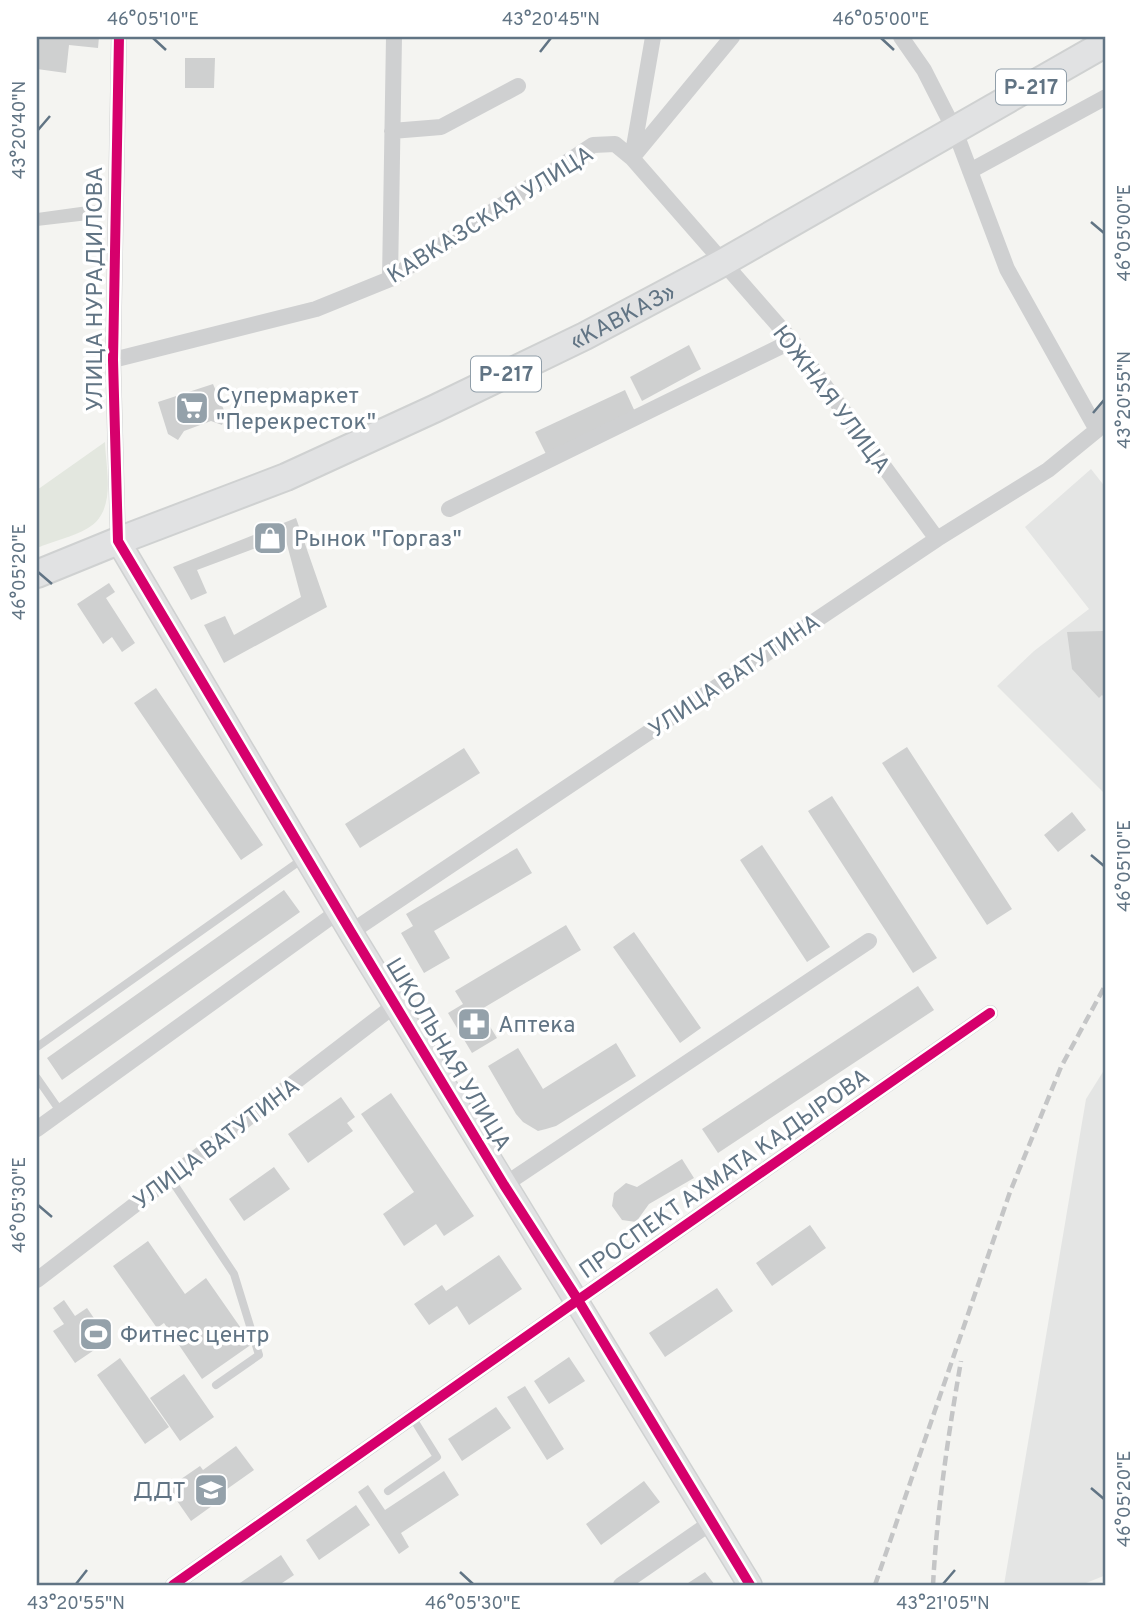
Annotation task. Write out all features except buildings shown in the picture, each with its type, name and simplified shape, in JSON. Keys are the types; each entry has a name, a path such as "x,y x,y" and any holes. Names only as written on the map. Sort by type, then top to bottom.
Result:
{"main road":[{"name":"«КАВКАЗ»","path":"37,575 286,477 585,336 722,263 1106,43"}],"street":[{"name":"УЛИЦА НУРАДИЛОВА","path":"118,541 113,360 119,37"},
{"path":"390,279 394,37"},
{"path":"632,158 653,37"},
{"name":"КАВКАЗСКАЯ УЛИЦА","path":"113,360 316,309 390,279 593,145 615,144 632,158 732,37"},
{"path":"901,37 925,70 955,131 1007,269 1097,429"},
{"path":"392,131 440,127 518,86"},
{"path":"970,171 1106,97"},
{"name":"ЮЖНАЯ УЛИЦА","path":"632,158 792,341 937,539"},
{"path":"449,509 792,341"},
{"name":"УЛИЦА ВАТУТИНА","path":"351,932 937,539 1048,470 1097,429 1101,414 1106,408"},
{"name":"ШКОЛЬНАЯ УЛИЦА","path":"118,541 395,1005 750,1585"},
{"path":"37,1129 339,911"},
{"path":"504,1185 869,940"},
{"name":"УЛИЦА ВАТУТИНА","path":"37,1280 395,1005"},
{"name":"ПРОСПЕКТ АХМАТА КАДЫРОВА","path":"179,1584 578,1300 990,1013"},
{"path":"621,1585 712,1522"}],"lane":[{"path":"37,1047 306,857"},
{"path":"37,1078 60,1111"},
{"path":"170,1178 234,1274 259,1355 216,1385"},
{"path":"388,1491 437,1457 412,1417"}],"shaded area":[{"path":"105,442 108,489 103,511 97,521 76,534 37,548 37,490"},
{"path":"1091,469 1106,488 1106,795 997,686 1034,651 1089,609 1025,527"},
{"path":"1106,1067 1106,1575 1081,1585 1004,1585 1086,1099"}],"railway":[{"path":"875,1585 1010,1192 1061,1067 1106,984"},
{"path":"933,1585 937,1529 961,1361"}],"cycle path":[{"path":"119,37 113,360 118,541 504,1185 578,1300 750,1585"},
{"path":"173,1585 990,1013"}],"place":[{"name":"Супермаркет \"Перекресток\"","path":"192,408"},
{"name":"Рынок \"Горгаз\"","path":"270,538"},
{"name":"Аптека","path":"474,1024"},
{"name":"Фитнес центр","path":"96,1334"},
{"name":"ДДТ","path":"211,1490"}]}
